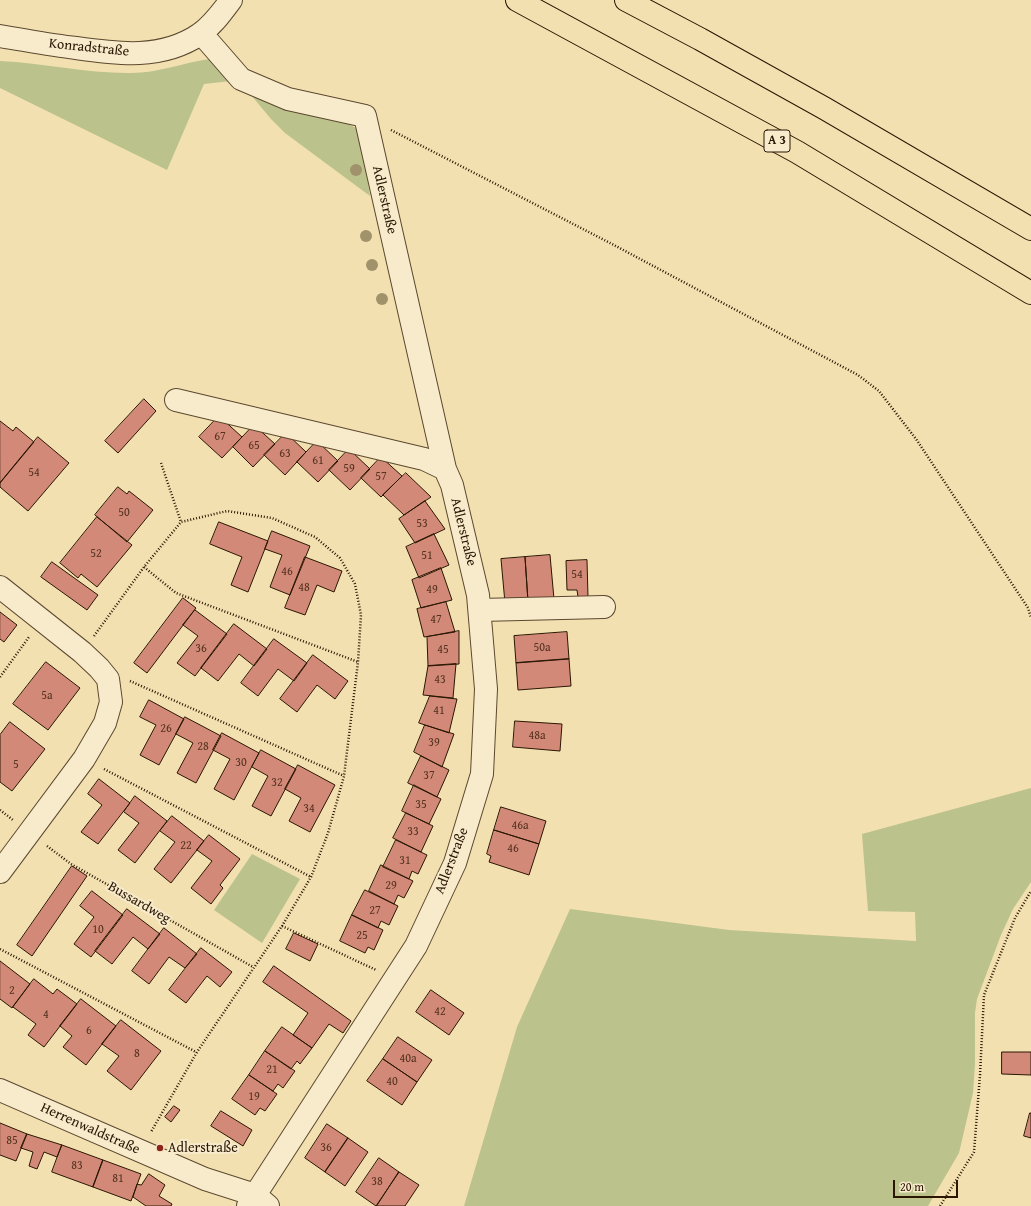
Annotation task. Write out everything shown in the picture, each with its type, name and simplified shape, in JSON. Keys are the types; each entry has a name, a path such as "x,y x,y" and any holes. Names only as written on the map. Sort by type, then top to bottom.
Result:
{"highway":[{"name":"A 3","path":"517,0 798,152 1031,293"},
{"path":"626,0 824,108 1031,229"}],"street":[{"name":"Konradstraße","path":"0,36 117,54 157,52 184,43 201,33 220,14 231,0"},
{"path":"201,33 241,79 288,99 365,116"},
{"name":"Adlerstraße","path":"257,1202 416,946 454,863 482,774 486,689 478,595 452,485 445,469 365,116"},
{"path":"176,400 424,459 445,469"},
{"path":"0,587 82,652 99,668 108,679 111,702 104,723 84,759 0,872"},
{"path":"480,610 604,607"},
{"name":"Herrenwaldstraße","path":"0,1090 257,1202"}],"path":[{"path":"365,116 612,244 858,375 879,391 916,439 1028,608 1031,618"},
{"path":"161,463 181,522"},
{"path":"82,652 144,567 181,522 227,511 272,518 315,537 340,558 355,584 361,615 358,662 344,776 328,833 311,877 282,926 196,1052 150,1134 143,1153"},
{"path":"144,567 176,593 358,662"},
{"path":"0,677 41,620"},
{"path":"108,679 130,681 344,776"},
{"path":"84,759 311,877"},
{"name":"Bussardweg","path":"29,832 71,864 253,967"},
{"path":"940,1206 974,1152 984,995 1015,918 1031,891"},
{"path":"282,926 395,979"},
{"path":"0,950 196,1052"}],"green space":[{"path":"209,59 231,81 204,84 167,170 0,88 0,61 112,73 138,73"},
{"path":"251,95 337,118 356,128 363,150 370,196 285,133"},
{"path":"1031,788 1031,882 1013,909 1001,935 977,999 975,1013 975,1064 973,1093 959,1153 928,1206 464,1206 517,1027 570,909 729,930 916,941 915,912 868,911 862,834"},
{"path":"252,854 300,879 262,943 214,910"}],"building":[{"path":"144,399 156,411 118,453 105,441"},
{"path":"219,416 242,437 222,458 199,437"},
{"path":"0,421 13,431 16,427 34,442 0,483"},
{"path":"254,425 275,444 253,467 233,447"},
{"path":"286,433 306,452 285,475 264,455"},
{"path":"38,437 69,463 28,511 0,487 0,483"},
{"path":"317,441 338,461 318,482 297,462"},
{"path":"349,449 370,469 350,490 329,470"},
{"path":"381,457 402,476 381,497 361,478"},
{"path":"406,473 431,497 404,515 383,495"},
{"path":"118,487 127,494 129,491 153,510 127,542 95,515"},
{"path":"425,501 445,529 415,543 399,519"},
{"path":"97,517 132,545 97,587 81,574 78,578 60,563"},
{"path":"219,522 268,541 248,592 231,585 242,557 210,544"},
{"path":"272,531 310,546 290,595 270,587 282,555 265,549"},
{"path":"434,534 449,565 419,578 406,547"},
{"path":"550,555 554,599 528,601 525,557"},
{"path":"305,557 342,571 334,592 317,585 305,615 285,608"},
{"path":"525,557 528,602 505,603 501,559"},
{"path":"587,560 588,597 578,597 577,590 567,590 566,561"},
{"path":"52,562 98,595 87,610 41,577"},
{"path":"441,568 452,600 421,608 412,580"},
{"path":"183,598 196,608 147,673 134,663"},
{"path":"446,602 455,632 424,637 417,609"},
{"path":"195,610 227,634 195,676 177,663 198,636 183,625"},
{"path":"0,612 17,625 4,642 0,639"},
{"path":"234,624 267,649 254,666 239,654 218,681 201,668"},
{"path":"459,631 459,664 428,666 427,637"},
{"path":"567,632 569,659 516,663 514,636"},
{"path":"274,639 307,663 294,681 278,669 258,696 241,683"},
{"path":"313,655 348,681 335,699 317,685 297,712 280,699"},
{"path":"569,659 571,686 518,690 516,663"},
{"path":"46,662 80,688 48,730 13,704"},
{"path":"456,664 453,698 423,695 428,666"},
{"path":"430,696 457,699 449,733 419,723"},
{"path":"149,700 184,719 159,765 140,755 156,725 140,717"},
{"path":"185,717 221,736 196,783 177,773 193,743 176,734"},
{"path":"515,721 562,724 560,751 513,747"},
{"path":"10,722 45,749 12,791 0,782 0,735"},
{"path":"425,725 454,734 442,767 414,752"},
{"path":"222,733 259,753 234,800 214,789 230,759 213,750"},
{"path":"261,750 296,769 271,816 252,806 268,776 252,767"},
{"path":"421,756 449,770 437,797 408,783"},
{"path":"298,765 335,785 310,832 289,821 301,798 285,789"},
{"path":"99,779 130,803 98,844 81,832 102,805 88,794"},
{"path":"414,785 441,799 429,824 402,811"},
{"path":"135,796 167,821 135,863 118,850 139,823 124,812"},
{"path":"501,807 546,821 539,844 494,830"},
{"path":"406,813 433,826 421,852 393,838"},
{"path":"172,816 204,841 171,883 154,869 175,842 160,831"},
{"path":"494,830 539,844 529,875 489,862 491,856 487,854"},
{"path":"209,835 240,859 220,885 223,888 211,904 191,888 212,861 197,850"},
{"path":"396,840 427,855 418,874 412,871 409,879 383,867"},
{"path":"381,865 413,881 404,898 398,895 394,904 369,891"},
{"path":"72,866 87,876 32,956 17,945"},
{"path":"365,890 398,906 389,925 381,921 378,928 352,915"},
{"path":"92,891 123,915 91,957 74,944 94,917 80,906"},
{"path":"127,909 160,934 148,949 133,937 112,964 95,951"},
{"path":"352,915 383,930 374,950 368,947 365,953 340,941"},
{"path":"164,928 197,954 185,968 169,957 149,984 132,971"},
{"path":"294,933 318,944 310,961 286,949"},
{"path":"201,948 232,972 220,987 207,976 186,1003 169,990"},
{"path":"0,961 30,984 12,1008 0,999"},
{"path":"274,966 351,1021 343,1033 329,1024 312,1048 293,1035 308,1013 263,982"},
{"path":"34,979 53,994 57,989 77,1004 44,1047 28,1035 36,1024 13,1007"},
{"path":"431,990 464,1013 449,1035 416,1012"},
{"path":"81,999 116,1026 86,1065 63,1047 72,1036 60,1026"},
{"path":"121,1020 161,1051 131,1090 107,1071 119,1056 102,1044"},
{"path":"282,1027 312,1048 300,1064 297,1061 291,1069 265,1051"},
{"path":"398,1037 432,1060 417,1082 383,1059"},
{"path":"265,1051 295,1071 283,1088 278,1084 273,1091 249,1075"},
{"path":"1002,1052 1031,1052 1031,1075 1002,1074"},
{"path":"383,1059 417,1082 402,1105 367,1081"},
{"path":"249,1075 277,1094 265,1111 260,1108 255,1115 232,1099"},
{"path":"174,1106 180,1110 171,1122 165,1117"},
{"path":"221,1111 252,1130 243,1146 211,1126"},
{"path":"1031,1113 1031,1138 1024,1136"},
{"path":"0,1123 27,1134 16,1161 0,1155"},
{"path":"327,1124 348,1138 325,1172 305,1158"},
{"path":"27,1134 62,1145 57,1157 44,1152 37,1169 29,1166 33,1152 21,1148"},
{"path":"348,1138 368,1152 345,1186 325,1172"},
{"path":"62,1145 103,1160 93,1187 52,1172"},
{"path":"379,1158 399,1172 376,1206 356,1192"},
{"path":"103,1160 141,1174 131,1201 93,1187"},
{"path":"399,1172 419,1185 405,1206 377,1206"},
{"path":"149,1174 165,1185 159,1196 172,1204 171,1206 146,1206 133,1197 137,1184 141,1185"}],"place":[{"name":"Adlerstraße","path":"160,1148"}]}
